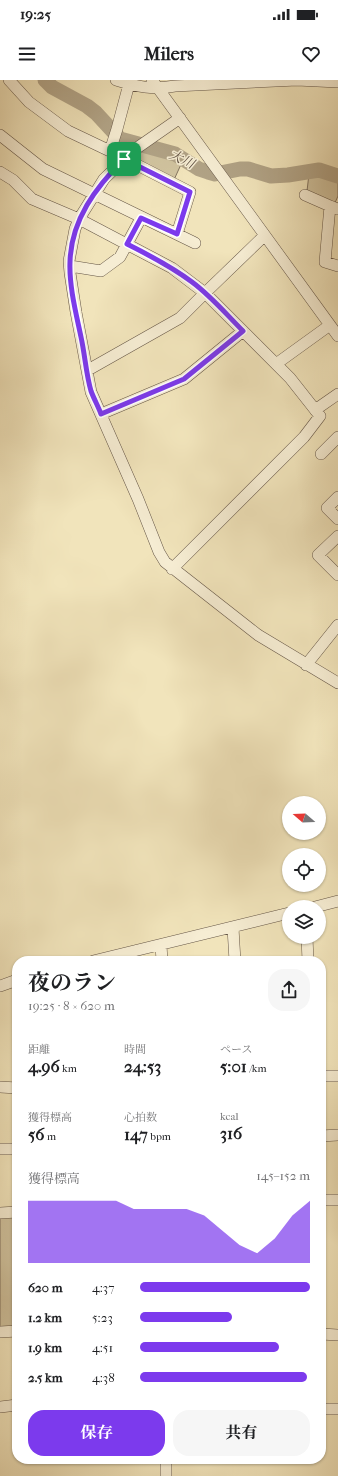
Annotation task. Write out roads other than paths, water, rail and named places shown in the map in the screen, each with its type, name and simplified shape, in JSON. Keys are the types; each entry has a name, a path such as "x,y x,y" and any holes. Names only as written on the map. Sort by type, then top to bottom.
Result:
{"street":[{"path":"9,80 29,102 68,131 111,148 124,159 190,192 177,234"},
{"path":"116,80 129,84 175,86 297,80 338,82"},
{"path":"111,148 118,129 129,84"},
{"path":"155,84 264,236 338,335"},
{"path":"180,118 134,150 124,159 104,179 79,219 70,252 70,266 76,312 92,392 138,498 159,552 165,562 258,635 338,683"},
{"path":"0,135 43,169 195,243"},
{"path":"0,172 13,180 32,199 79,219 172,268 205,293 290,378 320,416 304,437 172,569"},
{"path":"305,195 334,208 324,262 338,266"},
{"path":"70,266 101,271 120,257 141,218"},
{"path":"88,370 180,318 264,236"},
{"path":"276,364 330,325"},
{"path":"101,414 184,379 243,331"},
{"path":"315,410 338,394"},
{"path":"320,454 338,437"},
{"path":"338,497 327,508 338,519"},
{"path":"338,536 318,555 338,575"},
{"path":"306,665 338,625"},
{"path":"326,904 338,901"},
{"path":"116,956 282,916"},
{"path":"234,928 235,956"},
{"path":"307,944 308,956"},
{"path":"161,945 162,956"},
{"path":"0,986 12,982"},
{"path":"326,1076 338,1076"},
{"path":"0,1087 12,1088"},
{"path":"326,1136 338,1135"},
{"path":"0,1149 12,1149"},
{"path":"326,1200 338,1200"},
{"path":"0,1213 12,1212"},
{"path":"0,1332 12,1331"},
{"path":"326,1334 338,1335"},
{"path":"0,1407 12,1406"},
{"path":"326,1409 338,1409"},
{"path":"166,1464 166,1476"}],"waterway":[{"name":"大川","path":"45,80 52,87 87,106 96,113 120,139 175,154 199,169 208,172 215,174 248,169 271,176 319,170 338,176"}]}
